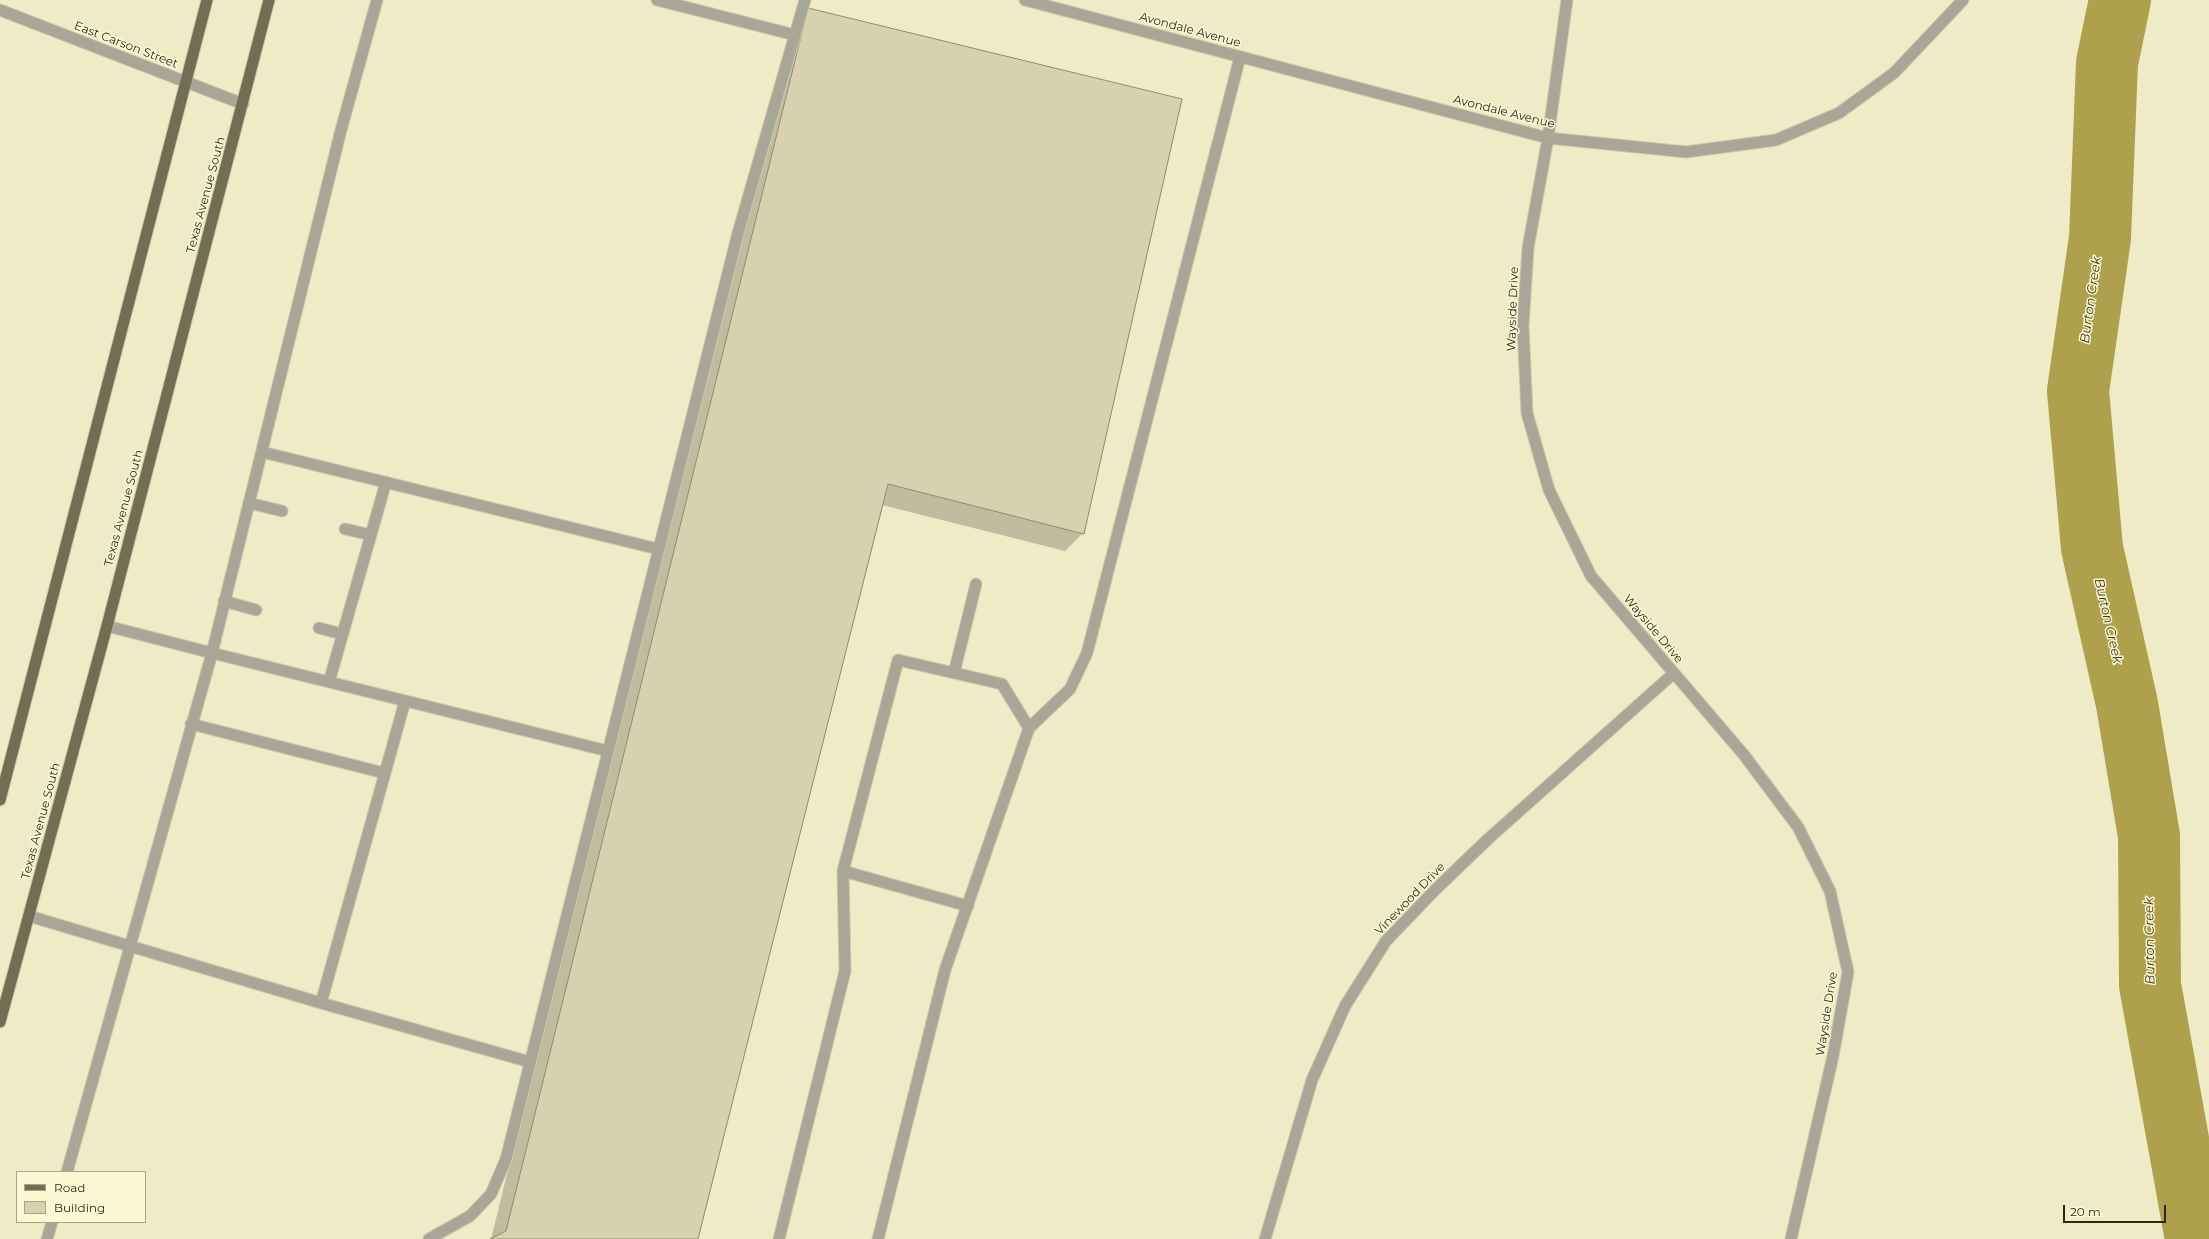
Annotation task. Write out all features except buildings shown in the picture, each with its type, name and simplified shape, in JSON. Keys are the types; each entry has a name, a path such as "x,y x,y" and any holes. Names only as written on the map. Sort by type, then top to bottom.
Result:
{"main road":[{"path":"0,800 207,0"},
{"name":"Texas Avenue South","path":"0,1022 107,626 269,0"}],"street":[{"path":"67,1171 212,653 342,130 378,0"},
{"path":"657,0 795,35"},
{"path":"429,1239 470,1216 491,1194 506,1159 738,233 806,0"},
{"name":"Avondale Avenue","path":"1025,0 1548,138 1686,152 1776,140 1840,113 1894,73 1963,0"},
{"name":"Wayside Drive","path":"1567,0 1548,138 1528,248 1523,326 1527,413 1549,490 1591,576 1744,755 1798,827 1830,891 1848,972 1833,1056 1791,1239"},
{"name":"East Carson Street","path":"0,10 243,104"},
{"path":"878,1239 945,970 1029,728 1070,689 1087,653 1240,57"},
{"path":"262,452 658,549"},
{"path":"329,682 386,482"},
{"path":"249,503 282,512"},
{"path":"345,528 371,535"},
{"path":"954,673 976,584"},
{"path":"224,601 256,610"},
{"path":"107,626 608,751"},
{"path":"319,628 342,634"},
{"path":"779,1239 845,971 842,871 898,660 1002,684 1029,728"},
{"name":"Vinewood Drive","path":"1265,1239 1312,1080 1345,1006 1386,941 1435,890 1487,840 1674,674"},
{"path":"321,1003 405,701"},
{"path":"191,724 384,773"},
{"path":"842,871 968,906"},
{"path":"29,916 321,1003 530,1062"},
{"path":"47,1239 52,1223"}],"waterway":[{"name":"Burton Creek","path":"2120,0 2107,63 2100,238 2078,391 2092,548 2127,704 2149,836 2150,985 2196,1239"}]}
